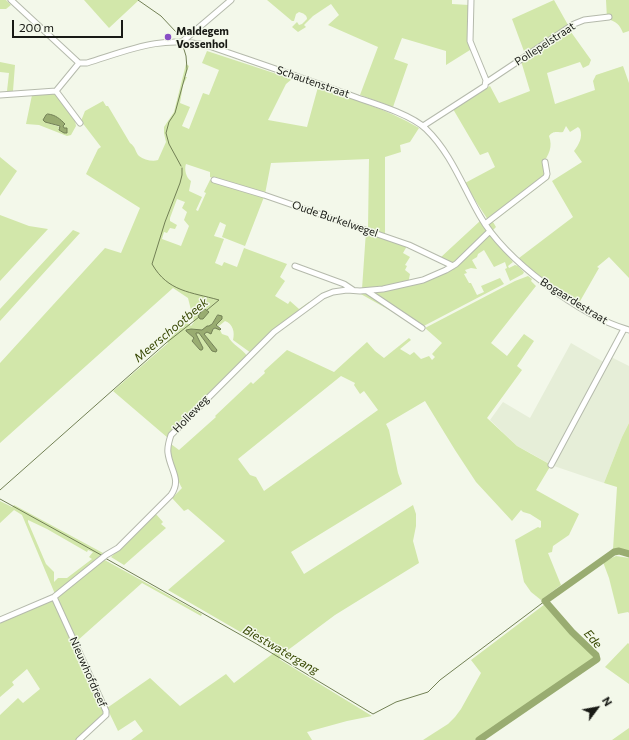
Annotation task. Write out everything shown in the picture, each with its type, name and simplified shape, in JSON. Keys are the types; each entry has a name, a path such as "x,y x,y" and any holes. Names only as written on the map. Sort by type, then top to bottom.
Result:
{"street":[{"path":"0,95 56,91 79,63 11,0"},
{"path":"183,41 230,0"},
{"path":"471,0 470,41 487,82"},
{"name":"Pollepelstraat","path":"423,126 485,86 487,82 574,24 584,20 609,18"},
{"name":"Schautenstraat","path":"79,63 87,63 150,44 167,41 183,41 209,46 388,108 423,126 442,147 485,224 490,230"},
{"path":"56,91 80,123"},
{"path":"485,224 546,177 545,162"},
{"name":"Oude Burkelwegel","path":"214,180 264,195 409,244 453,266"},
{"name":"Holleweg","path":"0,620 54,597 104,556 118,548 171,495 175,489 176,482 168,453 168,443 172,435 180,425 280,328 323,296 333,292 383,289 423,280 446,270 453,266 490,230"},
{"name":"Bogaardestraat","path":"490,230 530,272 552,289 585,310 612,324 627,329"},
{"path":"295,266 344,284 355,291"},
{"path":"367,290 422,328"},
{"path":"551,464 627,329"},
{"name":"Nieuwhofdreef","path":"54,597 106,711 106,715 79,740"}],"shaded area":[{"path":"0,0 6,0 11,5 6,9 0,9"},
{"path":"84,0 139,0 109,28"},
{"path":"267,0 452,0 452,4 469,5 468,31 470,50 446,65 446,51 402,38 394,59 408,64 393,107 360,95 378,47 328,25 339,15 331,4 313,16 304,25 306,27 298,32 292,27 297,22 299,25 302,24 307,19 306,15 299,12 296,14 294,21 292,21"},
{"path":"554,0 568,25 525,54 512,19"},
{"path":"606,0 629,0 629,31 623,33 617,24 607,19"},
{"path":"567,31 571,32 591,60 589,65 583,68 580,62 547,73 555,104 595,90 593,81 596,75 623,66 629,83 629,278 609,257 597,267 599,268 579,303 534,272 519,258 573,217 552,181 582,162 574,151 581,138 580,129 578,127 570,132 566,126 563,132 554,132 551,134 549,136 551,144 550,151 542,164 547,172 545,176 488,220 465,183 495,167 488,152 480,155 453,109 490,86 499,103 530,91 521,61"},
{"path":"207,51 292,79 286,84 268,120 307,127 318,87 382,110 419,128 410,142 400,145 401,152 385,157 385,234 368,228 369,159 271,163 265,194 210,177 210,172 186,164 186,173 191,181 189,191 202,197 196,210 198,211 206,193 204,192 210,180 264,197 245,246 222,237 226,225 220,222 214,236 224,239 215,263 222,266 224,262 237,267 244,248 287,264 280,277 285,281 275,296 288,304 290,301 299,309 309,302 311,304 251,353 233,340 233,329 228,322 225,321 219,326 216,325 222,319 218,315 208,328 186,331 194,338 192,341 200,350 201,343 195,334 196,333 199,333 210,348 217,350 204,334 205,332 217,328 222,334 228,336 232,342 247,356 168,438 113,391 168,343 167,341 186,322 191,326 194,322 188,298 173,288 0,443 0,363 105,248 121,253 140,208 86,174 98,149 101,147 81,121 85,111 103,101 106,106 108,106 139,156 143,159 154,161 158,160 166,142 164,127 174,112 186,64 189,66 185,77 187,77 183,85 180,103 190,107 182,126 189,129 203,93 209,95 219,70 202,63","holes":["177,199 185,202 182,208 187,212 184,220 189,226 181,246 162,239 164,232 167,233 170,228 175,229 177,225 170,221"]},
{"path":"0,62 15,65 13,91 7,91 9,73 0,72"},
{"path":"55,93 75,120 76,126 71,135 67,136 39,125 26,124 32,95","holes":["51,115 57,117 65,125 62,126 64,129 58,129 60,127 45,122"]},
{"path":"48,114 56,116 65,124 63,126 64,128 67,128 67,133 59,130 60,126 45,122 43,120"},
{"path":"0,157 17,171 0,196"},
{"path":"549,176 550,178 493,222 496,227 493,230 488,223"},
{"path":"0,215 29,226 48,229 0,281"},
{"path":"480,221 513,262 508,266 509,268 515,265 518,266 524,272 523,274 510,281 505,269 507,268 505,262 494,267 484,250 472,260 477,269 471,268 465,270 467,273 464,274 469,283 471,283 477,295 484,292 481,286 500,278 504,284 418,329 407,320 359,293 360,288 362,289 366,231 407,246 403,253 410,257 405,265 407,266 405,270 410,274 408,284 455,266 440,258"},
{"path":"73,230 80,233 0,321 0,309"},
{"path":"528,276 532,279 531,281 536,286 491,343 507,356 524,334 534,341 517,366 522,370 487,418 517,446 551,465 536,490 579,514 569,535 553,546 552,552 548,553 561,585 541,600 531,592 524,582 515,540 538,527 540,528 541,521 521,510 512,521 476,482 425,401 386,424 389,430 398,473 402,484 291,552 304,574 413,505 416,514 416,526 413,541 419,563 335,615 280,656 281,657 279,659 372,716 307,732 312,740 131,740 143,731 135,720 118,731 107,708 150,678 180,706 226,674 234,683 275,652 168,590 225,541 188,509 184,511 172,498 182,488 172,460 170,448 171,444 179,450 216,417 215,416 251,382 253,384 265,373 264,371 287,350 334,372 367,342 384,358 409,338 411,340 400,349 410,355 414,352 421,359 429,356 432,360 435,357 432,354 442,343 425,328 515,281","holes":["341,376 355,383 354,385 360,394 364,391 378,410 264,491 256,477 250,475 238,459"]},
{"path":"205,309 209,312 203,319 200,319 198,316"},
{"path":"218,315 222,316 222,319 216,325 221,329 215,328 211,334 207,332 204,334 217,350 216,352 212,351 199,333 196,333 203,348 200,350 192,341 194,338 186,330 202,330 212,324"},
{"path":"571,343 607,364 611,357 629,366 629,423 604,483 551,465 517,446 490,420 503,402 530,418"},
{"path":"629,423 629,552 613,549 617,487 604,483"},
{"path":"0,501 12,507 14,505 103,553 101,557 55,594 22,515 14,510 0,523","holes":["28,520 87,552 88,550 93,552 89,557 92,559 67,578 58,578 54,582 54,572 46,564"]},
{"path":"155,513 163,522 161,524 166,528 124,565 111,557"},
{"path":"616,556 629,558 629,613 618,614 609,578 603,562"},
{"path":"103,559 202,614 201,616 142,583 77,641 57,597"},
{"path":"54,600 104,714 77,740 0,740 0,715 18,698 23,703 40,689 27,669 12,682 14,685 0,697 0,622"},
{"path":"545,604 571,634 593,656 594,659 475,740 423,740 448,724 461,709 481,673 471,660"},
{"path":"628,643 629,644 629,684 605,667"},
{"path":"629,728 629,740 612,740"}],"waterway":[{"name":"Meerschootbeek","path":"138,0 161,16 176,32"},
{"name":"Meerschootbeek","path":"181,166 169,144 166,133 169,122 175,113 187,69 186,56 183,46"},
{"name":"Meerschootbeek","path":"182,168 180,183 165,222 152,264 158,273 173,286 181,290 219,300 207,310"},
{"name":"Meerschootbeek","path":"0,490 166,343 199,317"},
{"name":"Biestwatergang","path":"0,499 103,556"},
{"name":"Ede","path":"479,740 597,659 596,655 572,632 545,601 614,552 619,551 629,554"},
{"name":"Biestwatergang","path":"105,558 255,643 373,714 396,702 428,692 440,680 545,601"}],"place":[{"name":"Maldegem Vossenhol","path":"168,37"}]}
